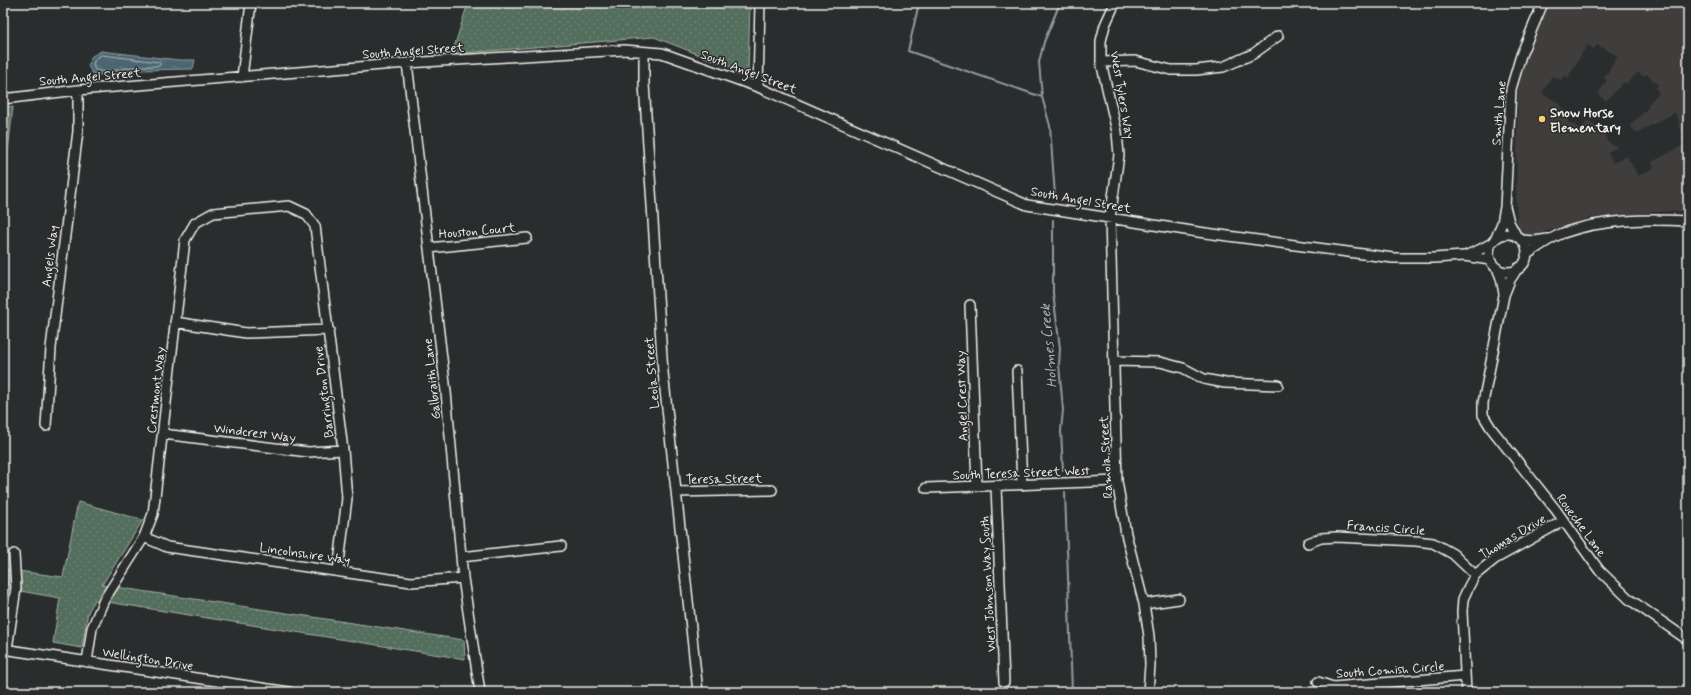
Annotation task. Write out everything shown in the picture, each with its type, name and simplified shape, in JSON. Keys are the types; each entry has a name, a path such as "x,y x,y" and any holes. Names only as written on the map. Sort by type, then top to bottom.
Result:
{"street":[{"path":"242,76 251,3"},
{"path":"758,86 760,3"},
{"name":"West Tylers Way","path":"1110,218 1119,155 1118,132 1101,62 1101,41 1105,25 1115,3"},
{"name":"Smith Lane","path":"1494,240 1502,223 1505,207 1511,89 1521,55 1543,3"},
{"path":"1101,62 1135,61 1171,70 1196,70 1223,67 1253,54 1278,36"},
{"name":"South Angel Street","path":"3,99 78,90 407,63 624,50 662,53 758,86 1027,205 1198,232 1393,258 1464,256 1490,260"},
{"name":"Leola Street","path":"644,52 644,84 663,365 698,692"},
{"name":"Galbraith Lane","path":"407,63 447,398 463,578 480,692"},
{"name":"Angels Way","path":"46,426 51,348 78,131 78,90"},
{"name":"Crestmont Way","path":"86,662 92,628 101,607 144,537 153,514 176,322 184,240 195,223 213,213 289,206 306,214"},
{"name":"Smith Lane","path":"1505,207 1509,222 1520,238"},
{"name":"Barrington Drive","path":"306,214 315,226 343,450 347,498 338,571"},
{"name":"Ramola Street","path":"1110,218 1117,481 1126,534 1144,604 1149,636 1150,665 1148,692"},
{"path":"1504,295 1501,278 1497,268 1490,260 1490,248 1494,240 1507,234 1534,241 1552,238 1586,226 1609,223 1658,220 1688,221"},
{"name":"Houston Court","path":"429,248 527,238"},
{"path":"1504,295 1510,280 1518,268 1522,265 1526,255 1526,250 1520,238"},
{"path":"1526,255 1552,238"},
{"name":"South Angel Street","path":"1464,256 1479,250 1494,240"},
{"path":"1497,268 1507,271 1518,268"},
{"name":"Roueche Lane","path":"1504,295 1483,403 1483,415 1491,428 1527,472 1599,570 1629,599 1688,640"},
{"name":"Angel Crest Way","path":"970,305 977,486"},
{"path":"176,322 246,333 329,330"},
{"path":"1114,362 1160,362 1183,368 1204,379 1225,383 1278,385"},
{"path":"1017,371 1022,484"},
{"name":"Windcrest Way","path":"163,434 308,452 343,450"},
{"name":"South Teresa Street West","path":"926,488 1117,481"},
{"name":"West Johnson Way South","path":"996,486 1004,682"},
{"name":"Teresa Street","path":"676,492 772,490"},
{"name":"Thomas Drive","path":"1466,692 1462,612 1463,599 1468,586 1475,575 1495,559 1563,521"},
{"name":"Lincolnshire Way","path":"144,537 167,547 411,582 463,578"},
{"name":"Francis Circle","path":"1308,543 1321,538 1337,537 1433,543 1453,554 1475,575"},
{"path":"461,557 561,546"},
{"path":"5,649 16,588 14,554"},
{"path":"1144,604 1179,599"},
{"name":"Wellington Drive","path":"5,649 289,692"},
{"name":"South Comish Circle","path":"1318,682 1332,687 1465,676"}],"shaded area":[{"name":"Snow Horse Elementary","path":"1549,3 1688,3 1688,212 1671,211 1589,218 1532,236 1524,235 1517,228 1516,194 1518,90 1524,61","holes":["1587,45 1594,49 1597,45 1618,56 1604,78 1607,80 1598,94 1606,101 1624,82 1626,84 1638,72 1643,76 1647,74 1658,85 1655,88 1659,93 1647,105 1649,107 1630,125 1636,133 1675,113 1680,123 1678,124 1684,135 1681,137 1685,144 1652,162 1654,168 1638,176 1627,156 1613,163 1608,152 1617,147 1616,145 1613,145 1607,141 1605,133 1600,130 1601,128 1587,120 1582,130 1568,122 1568,120 1564,118 1568,112 1560,107 1561,104 1542,93 1552,76 1561,80 1564,75 1568,78"]}],"green space":[{"path":"468,3 750,3 748,74 654,37 452,54"},
{"path":"3,106 13,107 3,195"},
{"path":"78,502 143,520 102,585 464,640 465,659 95,600 88,612 82,648 53,643 60,598 3,588 3,569 63,577"}],"water":[{"path":"101,51 179,60 195,60 193,69 140,70 105,76 92,73 88,66 92,56"}],"waterway":[{"path":"919,3 908,51 1042,97"},
{"name":"Holmes Creek","path":"1055,196 1050,126 1042,97 1039,62 1044,42 1060,3"},
{"name":"Holmes Creek","path":"1053,220 1053,293 1060,348 1059,365 1063,410 1061,431 1063,470"},
{"name":"Holmes Creek","path":"1065,492 1072,692"}],"place":[{"name":"Snow Horse Elementary","path":"1542,119"}]}
